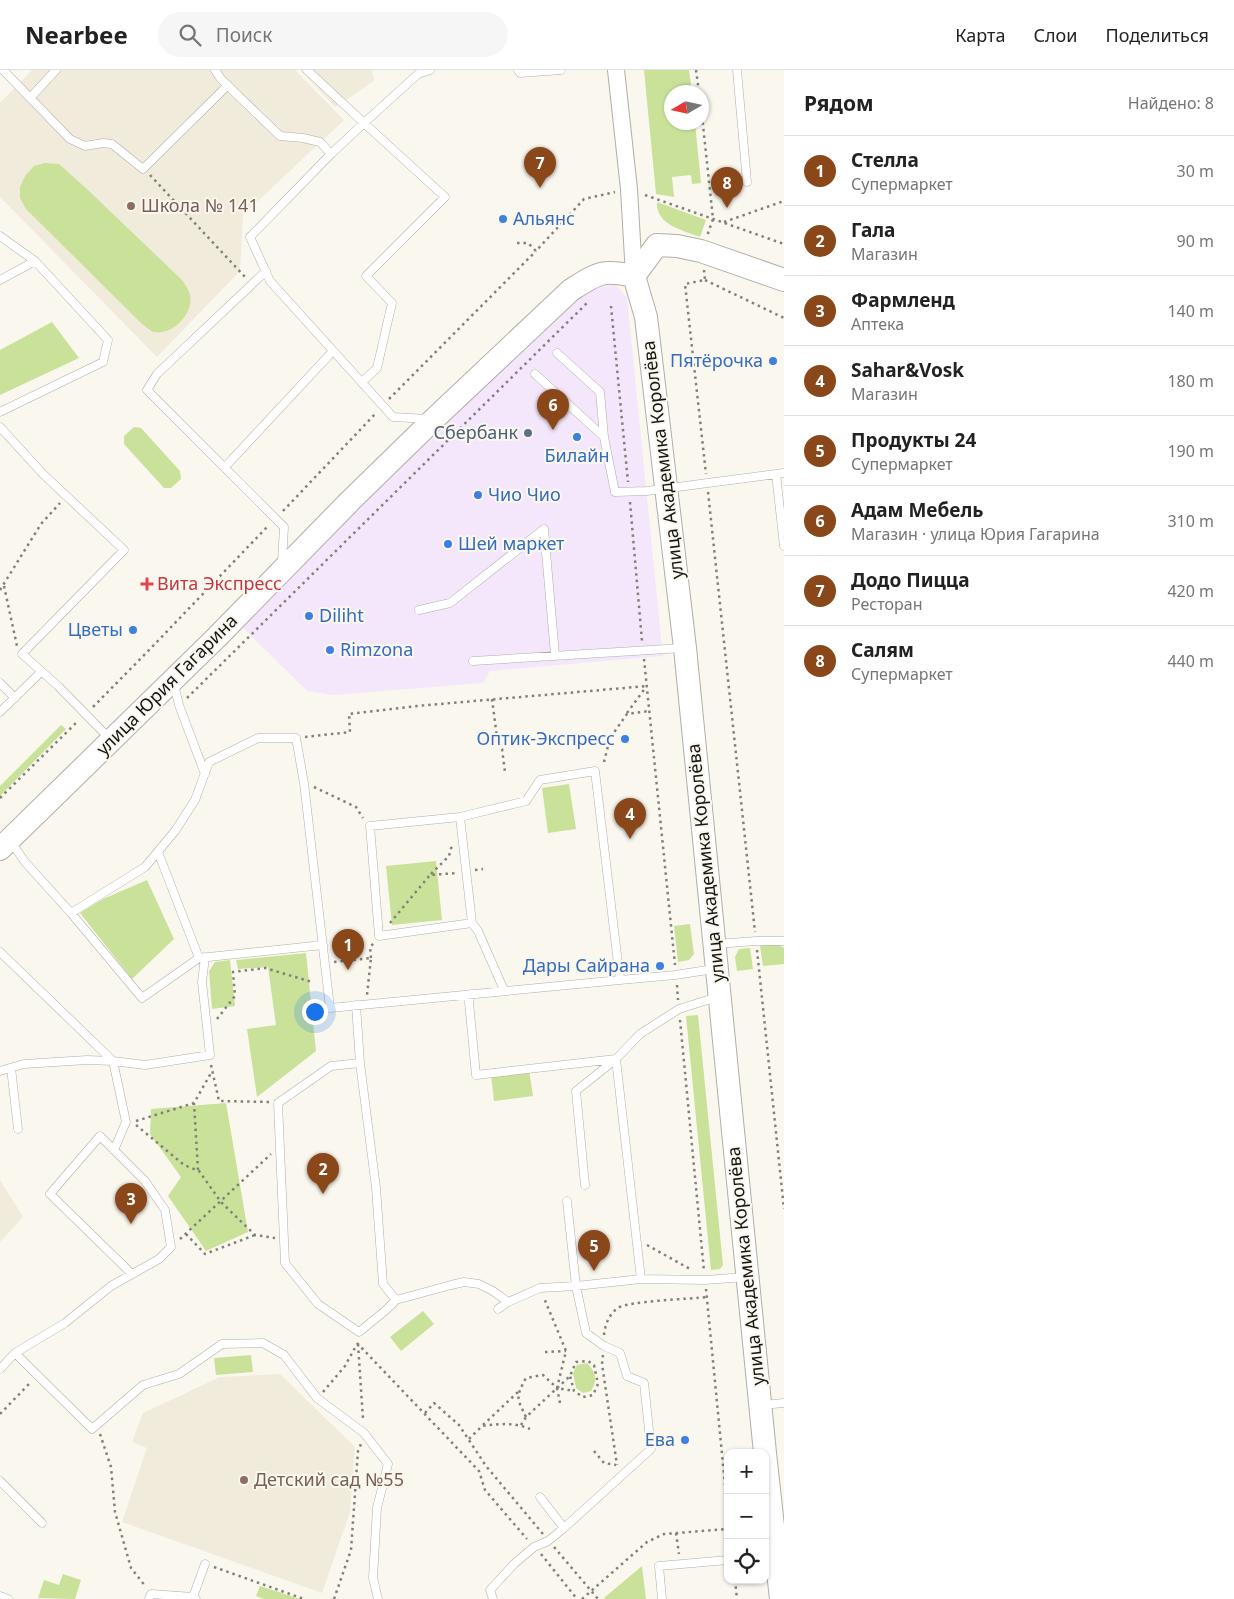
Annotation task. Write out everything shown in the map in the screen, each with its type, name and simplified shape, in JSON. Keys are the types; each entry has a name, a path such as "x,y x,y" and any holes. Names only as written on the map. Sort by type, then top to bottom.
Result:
{"street":[{"path":"616,70 628,189 634,276"},
{"path":"634,276 657,245 677,246 701,251 784,280"},
{"name":"улица Юрия Гагарина","path":"5,845 433,420 571,290 596,274 612,272 634,276"},
{"name":"улица Академика Королёва","path":"634,276 646,317 685,648 765,1449"},
{"name":"улица Академика Королёва","path":"767,1494 771,1552 781,1599"}],"lane":[{"path":"3,70 70,139 86,146 103,143 112,144 144,169 228,85"},
{"path":"30,98 56,70"},
{"path":"215,70 280,136 320,142 331,154"},
{"path":"306,70 445,197 366,276 392,304 378,368 362,382"},
{"path":"430,70 418,74 364,123 250,237 270,282 393,417 433,420"},
{"path":"518,70 520,73 561,70"},
{"path":"737,70 747,182"},
{"path":"0,236 35,261 108,340 103,362 0,412"},
{"path":"0,280 35,261"},
{"path":"266,271 157,374 147,390 284,527 282,570"},
{"path":"225,468 334,352"},
{"path":"557,353 600,392 604,436 615,492 667,488 780,474 784,546"},
{"path":"535,374 604,436"},
{"path":"0,427 43,474 124,550 22,654 58,686 112,740"},
{"path":"419,610 450,603 544,529 554,655"},
{"path":"473,661 685,648"},
{"path":"0,712 41,672"},
{"path":"173,680 179,705 205,774"},
{"path":"0,683 15,698"},
{"path":"71,913 145,867 175,831 195,800 209,762 258,738 296,738 304,783 330,1008 675,975 716,968"},
{"path":"472,923 379,936 370,826 460,817 526,801 540,780 596,771 620,980"},
{"path":"460,817 472,923 478,931 504,990"},
{"path":"5,845 25,862 71,913 142,998 202,958 323,945"},
{"path":"0,1071 24,1064 86,1060 145,1065 210,1055 202,982 202,958 158,852"},
{"path":"714,944 784,941"},
{"path":"0,952 113,1061 126,1122 114,1150"},
{"path":"471,994 469,1002 476,1075 616,1059"},
{"path":"585,1185 576,1091 616,1059 640,1034 679,1009 719,996"},
{"path":"356,1005 360,1063 376,1188 383,1284 396,1300"},
{"path":"616,1059 641,1279"},
{"path":"360,1063 332,1066 278,1103 285,1264 318,1304 359,1332 396,1300 464,1282 479,1284 508,1302"},
{"path":"11,1068 18,1129"},
{"path":"0,1370 16,1353 65,1323 111,1286 159,1259 172,1247 165,1210 146,1181 100,1136 50,1194 132,1274"},
{"path":"493,1599 490,1590 514,1564 534,1547 548,1541 564,1528 651,1449 644,1383 627,1376 620,1353 604,1346 586,1333 576,1286 567,1200"},
{"path":"498,1309 508,1302 540,1288 641,1279 748,1277"},
{"path":"16,1353 92,1429 143,1385 178,1374 222,1344 263,1343 284,1355 317,1398 364,1433 388,1464 377,1508 374,1578 378,1599"},
{"path":"760,1405 784,1403"},
{"path":"0,1481 42,1522"},
{"path":"540,1497 564,1528"},
{"path":"662,1599 659,1566 724,1560"},
{"path":"150,1596 194,1598 205,1564"},
{"path":"0,1596 8,1599"}],"path":[{"path":"696,70 698,85"},
{"path":"703,130 713,219"},
{"path":"144,169 251,284"},
{"path":"723,222 784,201"},
{"path":"705,280 784,318"},
{"path":"685,284 784,1209"},
{"path":"179,705 588,302"},
{"path":"611,306 726,1494"},
{"path":"0,590 41,524 67,496"},
{"path":"4,584 16,644 22,654"},
{"path":"296,738 350,732 349,714 417,706 647,686"},
{"path":"604,762 610,738 647,686"},
{"path":"492,699 498,745 502,749 506,772"},
{"path":"627,714 649,711"},
{"path":"304,783 356,807 363,818"},
{"path":"368,1004 370,947 430,875 450,856 460,817"},
{"path":"430,875 483,869"},
{"path":"324,959 333,962 371,958"},
{"path":"215,1021 235,996 233,972 265,968 312,982"},
{"path":"210,1055 219,1101 278,1103"},
{"path":"198,1171 194,1102 212,1072"},
{"path":"194,1102 132,1122 184,1165 198,1171 220,1202 254,1235"},
{"path":"172,1247 280,1145"},
{"path":"186,1234 204,1254 254,1235 284,1239"},
{"path":"637,1239 705,1278"},
{"path":"540,1288 566,1351 557,1388 560,1403"},
{"path":"617,1465 602,1364 604,1324 618,1308 635,1304 707,1297"},
{"path":"334,1599 350,1550 358,1451 364,1433 357,1343 359,1332"},
{"path":"317,1398 345,1366 357,1343"},
{"path":"357,1343 479,1470 485,1490 577,1599"},
{"path":"545,1352 566,1351"},
{"path":"521,1424 570,1376 576,1362 588,1361 594,1365 602,1364"},
{"path":"526,1418 518,1399 525,1376 543,1375 557,1388 574,1391 583,1397 593,1395 598,1384 594,1365"},
{"path":"0,1414 37,1375"},
{"path":"570,1376 574,1391"},
{"path":"469,1439 519,1391"},
{"path":"425,1413 434,1403 460,1425 486,1466 598,1599"},
{"path":"482,1426 506,1423 521,1424 530,1428"},
{"path":"97,1425 111,1467 115,1512 131,1568 150,1596"},
{"path":"594,1451 604,1463 632,1467"},
{"path":"582,1599 647,1542 664,1534 724,1529"},
{"path":"676,1533 680,1563"},
{"path":"205,1564 304,1599"},
{"path":"735,1584 737,1599"}],"shaded area":[{"name":"Школа № 141","path":"32,70 295,70 344,120 243,215 240,271 157,357 0,197 0,103"},
{"path":"300,70 372,70 374,81 335,107"},
{"path":"585,281 612,281 627,297 663,656 490,671 483,683 333,695 307,691 239,624"},
{"path":"0,1180 23,1217 0,1242"},
{"name":"Детский сад №55","path":"280,1374 355,1447 350,1512 322,1593 122,1522 147,1448 132,1442 143,1413 220,1377"}],"green space":[{"path":"644,70 689,70 691,85 664,85 664,130 696,130 701,183 692,184 691,175 672,177 674,197 656,194"},
{"path":"45,163 59,164 183,281 189,293 189,309 181,322 175,327 161,332 154,332 147,328 26,209 20,198 20,187 25,176 34,166"},
{"path":"657,202 706,220 700,237 671,226 661,216"},
{"path":"52,322 79,358 0,395 0,350"},
{"path":"134,427 141,428 180,471 181,479 171,488 164,488 124,444 124,436"},
{"path":"61,725 66,729 0,796 0,786"},
{"path":"569,784 576,829 548,833 542,788"},
{"path":"436,861 442,920 392,925 386,866"},
{"path":"147,880 174,939 132,979 80,913 103,899"},
{"path":"690,924 694,954 689,960 678,962 674,926"},
{"path":"778,944 784,948 784,964 763,966 760,946"},
{"path":"750,948 753,969 737,971 735,957 739,949"},
{"path":"306,953 316,1051 257,1097 247,1029 276,1025 268,967 238,969 236,960"},
{"path":"230,960 235,1006 212,1009 209,971 215,962"},
{"path":"698,1015 723,1265 720,1269 711,1270 686,1016"},
{"path":"529,1070 533,1096 494,1101 491,1075"},
{"path":"226,1103 248,1232 206,1251 168,1196 181,1177 150,1134 151,1109"},
{"path":"423,1311 434,1324 401,1351 390,1337"},
{"path":"251,1355 253,1372 216,1375 214,1358"},
{"path":"587,1363 594,1373 595,1380 591,1391 583,1393 576,1388 573,1373 577,1365"},
{"path":"642,1566 646,1599 604,1598"},
{"path":"63,1574 81,1580 75,1599 38,1598 44,1580 59,1585"},
{"path":"260,1586 300,1599 264,1599 256,1596"}],"place":[{"name":"Додо Пицца","path":"540,188"},
{"name":"Школа № 141","path":"131,206"},
{"name":"Салям","path":"727,208"},
{"name":"Альянс","path":"503,219"},
{"name":"Пятёрочка","path":"773,361"},
{"name":"Адам Мебель","path":"553,430"},
{"name":"Сбербанк","path":"528,433"},
{"name":"Билайн","path":"577,437"},
{"name":"Чио Чио","path":"478,495"},
{"name":"Шей маркет","path":"448,544"},
{"name":"Вита Экспресс","path":"147,584"},
{"name":"Diliht","path":"309,616"},
{"name":"Цветы","path":"133,630"},
{"name":"Rimzona","path":"330,650"},
{"name":"Оптик-Экспресс","path":"625,739"},
{"name":"Sahar&Vosk","path":"630,839"},
{"name":"Дары Сайрана","path":"660,966"},
{"name":"Стелла","path":"348,970"},
{"name":"Гала","path":"323,1194"},
{"name":"Фармленд","path":"131,1224"},
{"name":"Продукты 24","path":"594,1271"},
{"name":"Ева","path":"685,1440"},
{"name":"Детский сад №55","path":"244,1480"}]}
